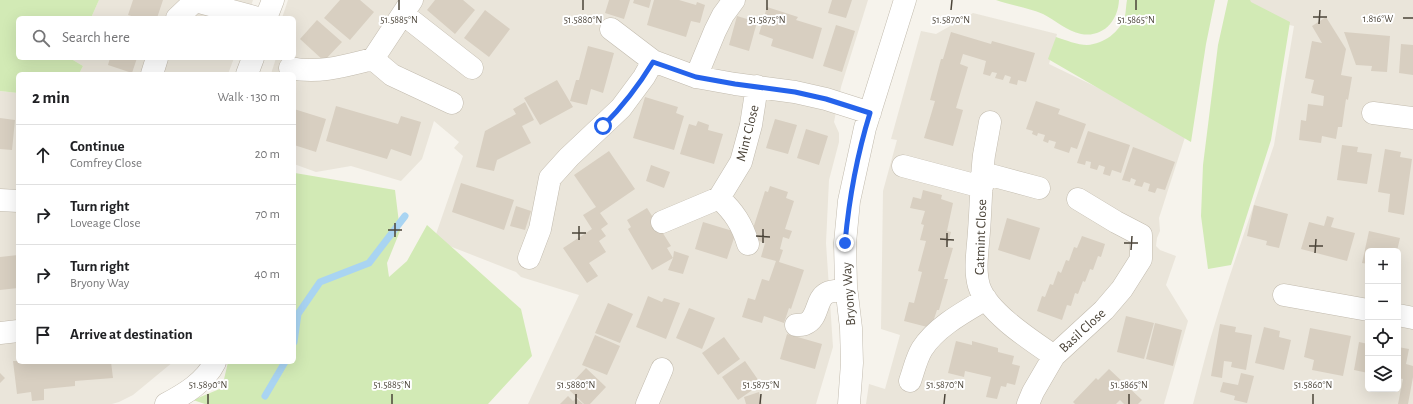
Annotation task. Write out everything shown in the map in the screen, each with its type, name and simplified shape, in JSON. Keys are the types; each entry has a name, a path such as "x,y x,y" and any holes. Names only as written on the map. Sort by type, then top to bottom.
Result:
{"street":[{"path":"267,16 273,0"},
{"path":"696,77 715,31 723,15 734,0"},
{"name":"Bryony Way","path":"849,404 852,362 851,328 846,290 845,243 849,201 865,128 905,0"},
{"path":"179,16 196,1 251,16"},
{"path":"290,68 314,71 373,59 407,7 472,68"},
{"path":"612,29 653,62 696,77 795,92 826,99 870,113"},
{"path":"373,59 392,75 452,103"},
{"path":"153,72 156,60"},
{"path":"248,72 252,60"},
{"path":"529,258 540,229 550,178 569,157 621,108 653,62"},
{"name":"Mint Close","path":"719,198 741,162 751,125 757,86"},
{"path":"1373,113 1413,118"},
{"name":"Catmint Close","path":"990,122 983,172 977,271 979,287 986,299 1013,328 1054,356"},
{"path":"903,166 983,172 1039,188"},
{"path":"662,222 719,198 732,210 745,234 748,244"},
{"name":"Basil Close","path":"1028,404 1033,392 1054,356 1104,310 1122,289 1141,259 1141,235 1078,199"},
{"path":"0,200 16,201"},
{"path":"796,325 806,323 812,318 821,298 826,294 833,291 846,290"},
{"path":"1284,295 1365,309"},
{"path":"910,381 917,359 929,340 956,317 986,299"},
{"path":"1401,316 1413,318"},
{"path":"0,333 16,331"},
{"path":"166,404 194,388 214,364"},
{"path":"647,404 662,369"}],"shaded area":[{"path":"99,0 253,0 248,16 92,16"},
{"path":"288,0 868,0 841,87 834,122 839,133 839,142 829,180 826,243 833,347 816,404 528,404 579,295 521,277 516,272 434,240 463,156 454,148 459,142 434,121 422,159 401,181 351,166 316,172 296,165 296,72 272,72 275,60 296,60 296,16 283,16"},
{"path":"1247,0 1413,0 1413,404 1193,404 1209,343 1227,284 1274,145 1294,26 1243,15"},
{"path":"973,13 1057,34 1049,64 1187,131 1159,218 1160,231 1156,246 1160,250 1176,256 1166,285 1188,321 1164,404 866,404 869,384 885,389 900,335 881,329 883,191 897,140 891,139 921,31 936,34"},
{"path":"73,60 233,60 229,72 80,72 83,66"},
{"path":"0,91 16,93 16,364 171,364 133,395 112,404 0,404"}],"green space":[{"path":"0,0 99,0 92,16 16,16 16,60 73,60 83,66 80,72 16,72 16,93 0,91"},
{"path":"996,0 1119,0 1116,15 1108,26 1102,31 1089,35 1076,33 1048,16 1038,12"},
{"path":"1127,0 1215,0 1206,44 1191,142 1048,59 1056,37 1083,45 1093,44 1105,40 1115,32 1123,22"},
{"path":"1228,0 1250,0 1251,2 1290,22 1271,140 1231,265 1208,269 1201,216 1203,165 1218,45"},
{"path":"296,173 395,190 400,231 387,263 389,277 407,261 427,225 521,309 532,356 488,404 205,404 193,400 222,388 228,364 296,364"}],"building":[{"path":"133,0 163,0 158,16 128,15"},
{"path":"340,0 360,0 374,12 350,40 324,18"},
{"path":"435,0 463,0 475,10 455,34 427,10"},
{"path":"609,0 630,0 624,19 605,13"},
{"path":"634,0 651,0 649,8 633,3"},
{"path":"654,0 679,0 696,5 697,2 705,5 700,23 691,21 686,37 647,25"},
{"path":"832,0 852,0 846,18 828,13"},
{"path":"767,7 798,17 796,20 822,28 813,59 771,46 773,39 759,34"},
{"path":"485,10 510,29 489,57 464,38"},
{"path":"737,16 757,22 749,51 729,45"},
{"path":"1326,17 1346,49 1341,75 1352,77 1348,100 1346,99 1342,127 1338,127 1336,139 1322,136 1321,143 1299,140 1301,120 1306,121 1308,104 1323,106 1324,96 1311,93 1314,80 1305,78 1312,41 1322,43 1312,26"},
{"path":"317,20 342,42 324,61 300,39"},
{"path":"836,25 855,31 842,72 823,66"},
{"path":"951,32 991,44 992,41 1035,53 1026,82 1018,80 1017,85 1009,83 1011,77 1005,75 1003,80 995,78 997,73 992,72 990,76 983,74 986,61 963,54 960,64 968,67 956,108 963,110 953,146 924,138 935,101 930,100 941,59 943,59"},
{"path":"1344,32 1390,36 1387,72 1371,71 1372,66 1356,65"},
{"path":"1401,44 1413,45 1413,75 1399,73"},
{"path":"588,46 614,53 603,93 591,89 587,105 570,101 576,80 579,80"},
{"path":"109,60 136,60 132,72 108,65"},
{"path":"557,80 573,107 540,125 524,98"},
{"path":"645,97 678,107 676,113 684,116 674,150 633,138"},
{"path":"1036,101 1060,109 1058,114 1086,124 1077,149 1071,147 1069,153 1054,148 1056,142 1049,140 1048,143 1043,141 1045,135 1038,133 1037,136 1032,134 1033,131 1026,129"},
{"path":"525,102 534,120 522,126 531,143 497,160 494,171 476,167 485,131 516,114 513,109"},
{"path":"336,106 398,124 401,116 421,122 411,156 391,149 387,159 326,141"},
{"path":"296,110 326,119 316,152 296,146"},
{"path":"0,118 15,120 12,150 0,149"},
{"path":"775,119 797,125 788,154 766,148"},
{"path":"698,121 709,125 708,130 723,134 714,164 680,154 689,124 696,126"},
{"path":"806,129 828,136 819,165 797,158"},
{"path":"1088,131 1130,145 1121,173 1112,170 1110,176 1103,174 1105,167 1099,165 1097,170 1090,168 1091,162 1086,161 1085,165 1077,163"},
{"path":"1342,145 1358,147 1357,152 1372,154 1367,184 1337,180"},
{"path":"1133,147 1175,162 1165,190 1157,188 1155,193 1148,191 1150,184 1144,182 1142,187 1134,185 1136,180 1131,178 1130,182 1122,180"},
{"path":"1385,149 1401,152 1400,157 1412,159 1404,215 1388,212 1390,194 1378,192"},
{"path":"609,151 635,189 600,213 608,224 601,229 606,236 599,241 606,252 589,263 598,276 587,283 563,248 592,229 583,215 596,207 574,175"},
{"path":"651,165 670,172 664,188 646,181"},
{"path":"461,183 514,200 504,230 452,212"},
{"path":"770,186 788,192 786,198 794,201 785,229 792,231 789,239 783,237 780,249 783,250 779,262 804,270 791,309 789,308 784,323 764,316 762,323 742,317 748,298 755,300 762,279 769,281 776,261 761,257 765,243 750,238 765,191 768,192"},
{"path":"923,190 942,195 941,199 953,203 947,231 951,232 947,247 953,248 944,279 948,279 939,310 937,310 931,328 904,321 909,302 914,303 922,272 918,271 926,241 920,240 924,225 921,224 925,211 910,208 913,197 921,199"},
{"path":"1254,205 1288,214 1279,248 1266,245 1267,241 1247,236"},
{"path":"516,206 531,211 525,230 510,226"},
{"path":"647,208 671,246 667,248 673,258 652,270 628,229 631,227 627,220"},
{"path":"1327,216 1334,218 1331,227 1355,233 1347,261 1301,249 1309,222 1324,226"},
{"path":"1007,218 1040,228 1030,260 998,250"},
{"path":"703,222 736,232 727,259 695,249"},
{"path":"1369,231 1400,238 1398,248 1365,248"},
{"path":"1082,236 1105,244 1101,257 1098,256 1093,270 1090,269 1078,294 1075,293 1071,306 1067,305 1062,320 1037,311 1042,296 1045,297 1050,284 1053,285 1058,271 1061,273 1066,260 1069,261 1074,247 1077,248"},
{"path":"1365,249 1365,264 1362,263"},
{"path":"674,251 689,256 683,274 668,270"},
{"path":"16,255 16,288 0,290 0,257"},
{"path":"648,296 662,302 664,298 680,303 666,339 636,327"},
{"path":"608,303 633,314 620,343 595,333"},
{"path":"689,308 715,318 702,349 676,338"},
{"path":"1126,316 1154,323 1144,359 1117,352"},
{"path":"1155,323 1182,330 1173,366 1146,359"},
{"path":"1220,324 1236,327 1235,332 1252,335 1246,370 1231,367 1232,362 1224,361 1222,378 1211,376"},
{"path":"1264,327 1280,331 1279,337 1291,340 1284,370 1255,363"},
{"path":"1310,328 1351,336 1343,376 1312,370 1314,360 1304,357"},
{"path":"787,334 822,344 815,369 780,359"},
{"path":"595,335 620,346 607,375 582,365"},
{"path":"724,337 740,359 718,375 702,353"},
{"path":"956,341 972,345 972,341 998,348 998,352 1014,356 1012,364 1020,366 1015,385 1007,383 1006,387 1001,386 997,399 986,397 991,377 965,371 964,377 948,373"},
{"path":"1359,342 1365,343 1365,372 1354,370"},
{"path":"1401,348 1409,349 1406,364 1413,366 1413,377 1408,404 1398,404 1403,379 1401,379"},
{"path":"13,361 16,361 16,364 111,364 113,378 75,381 75,386 44,389 44,400 32,401 31,392 17,394"},
{"path":"745,361 761,384 738,400 722,377"},
{"path":"586,368 606,387 590,404 584,404 567,388"},
{"path":"1109,369 1142,400 1138,404 1124,404 1120,400 1116,404 1075,404 1073,402 1096,378 1098,380"},
{"path":"0,373 5,378 0,383"},
{"path":"1241,373 1254,376 1247,403 1234,400 1235,396 1220,392 1223,382 1238,385"},
{"path":"759,392 762,404 746,404 744,397"},
{"path":"568,396 573,401 576,398 583,404 560,404"}],"waterway":[{"path":"296,328 298,314 320,282 369,263 405,216"},
{"path":"265,396 284,364"}],"route":[{"path":"603,126 621,108 632,94 653,62 696,77 795,92 826,99 870,113 865,128 849,201 845,243"}]}
